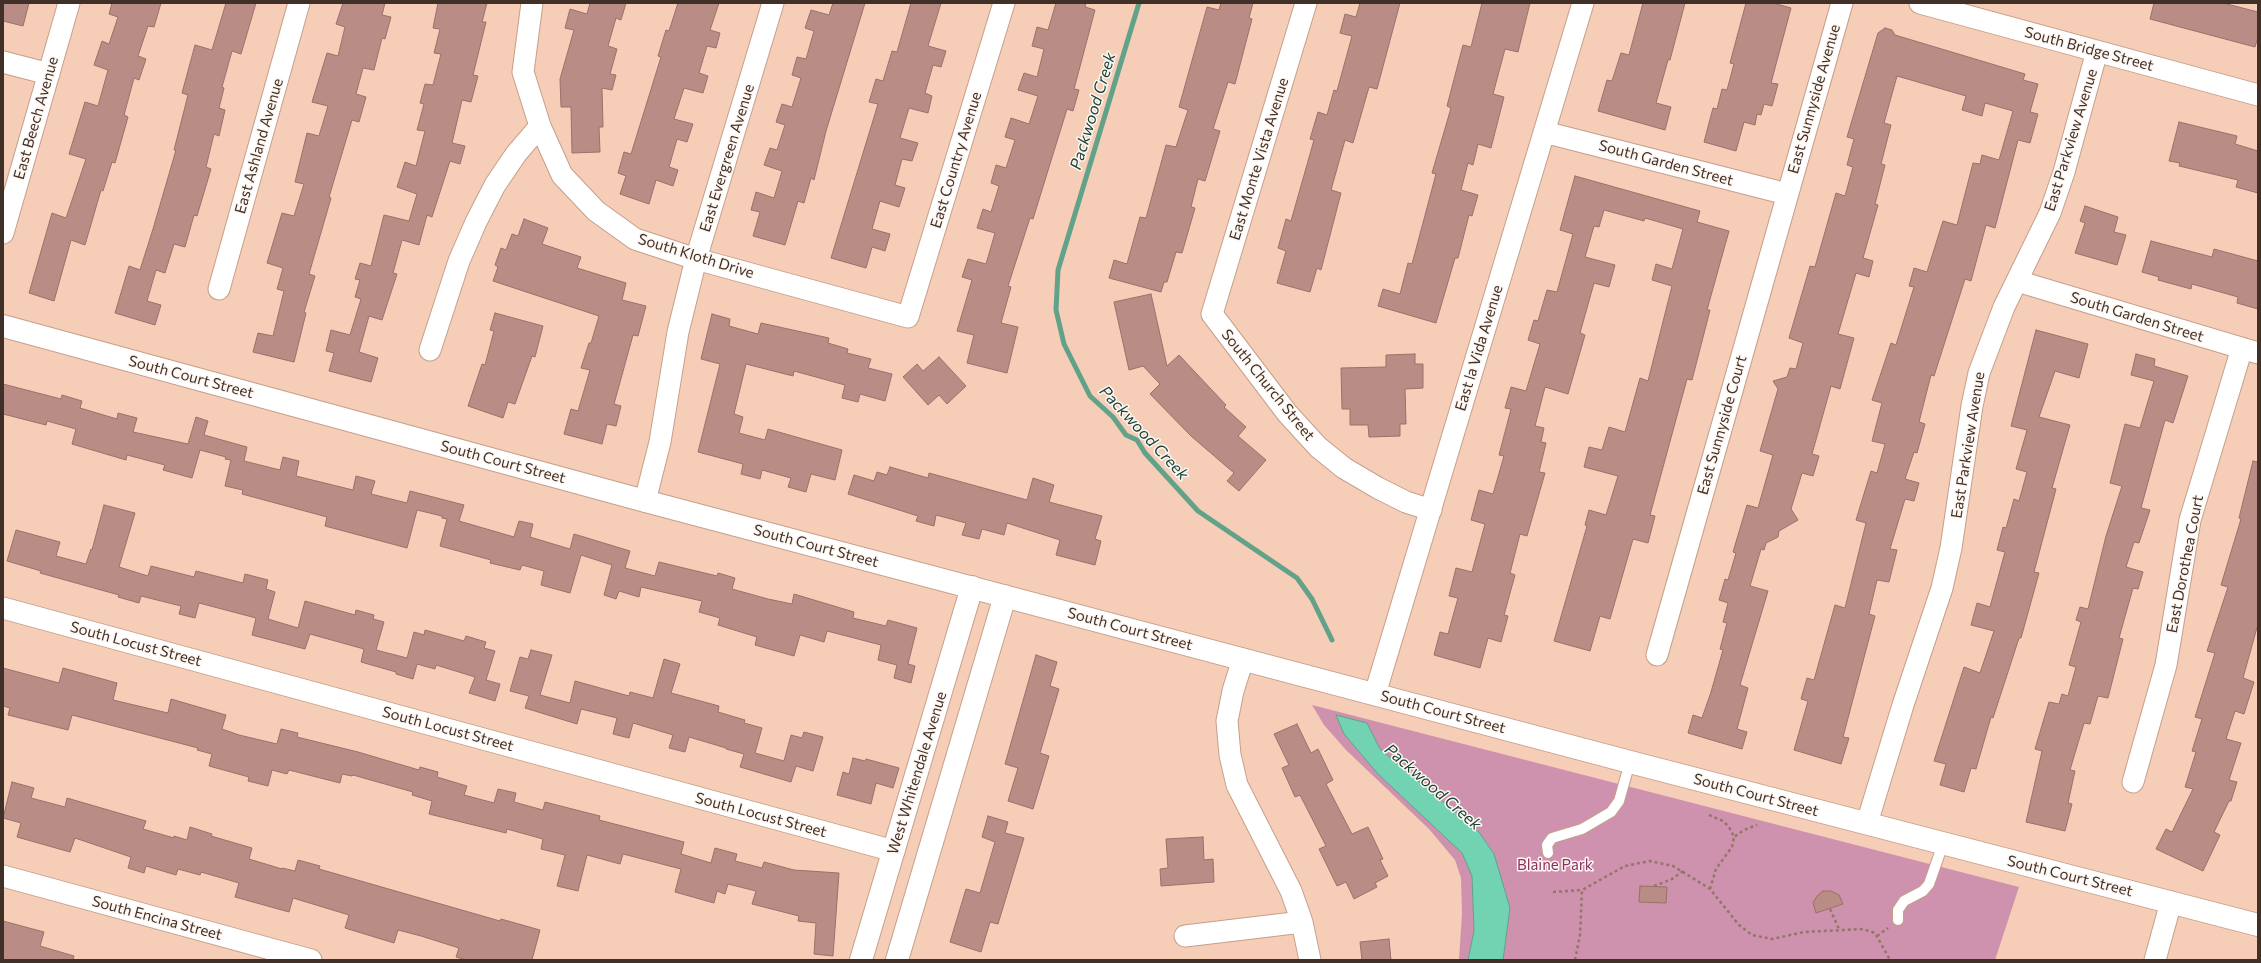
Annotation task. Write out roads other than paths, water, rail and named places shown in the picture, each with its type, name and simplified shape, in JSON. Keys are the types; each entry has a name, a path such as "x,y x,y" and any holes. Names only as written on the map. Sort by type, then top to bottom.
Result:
{"street":[{"name":"East Beech Avenue","path":"3,233 69,3"},
{"name":"East Ashland Avenue","path":"219,289 299,3"},
{"name":"South Kloth Drive","path":"532,3 523,72 540,126 562,175 596,211 635,239 696,259 908,317"},
{"name":"East Evergreen Avenue","path":"645,501 660,442 678,332 696,259 773,3"},
{"name":"East Country Avenue","path":"908,317 1004,3"},
{"name":"East Monte Vista Avenue","path":"1212,314 1306,3"},
{"name":"East la Vida Avenue","path":"1375,694 1582,3"},
{"name":"East Sunnyside Avenue","path":"1787,194 1842,3"},
{"name":"South Bridge Street","path":"1920,3 2258,95"},
{"name":"East Parkview Avenue","path":"1867,824 1903,704 1942,588 1952,541 1972,406 1979,373 1990,340 2050,213 2064,172 2097,51"},
{"path":"3,62 49,74"},
{"path":"430,350 459,261 476,222 495,185 516,154 540,126"},
{"name":"South Garden Street","path":"1544,132 1787,194"},
{"name":"East Sunnyside Court","path":"1657,655 1787,194"},
{"name":"South Garden Street","path":"2017,281 2250,350"},
{"name":"South Church Street","path":"1212,314 1287,413 1318,447 1344,468 1378,488 1406,502 1430,510"},
{"name":"South Court Street","path":"3,326 645,501 1630,762 2258,925"},
{"name":"East Dorothea Court","path":"2133,782 2166,664 2190,520 2250,350"},
{"name":"West Whitendale Avenue","path":"861,960 972,587"},
{"path":"897,960 1005,596"},
{"name":"South Locust Street","path":"3,608 894,851"},
{"path":"1243,659 1233,691 1227,721 1230,755 1237,785 1291,892 1302,922 1310,960"},
{"name":"South Encina Street","path":"3,876 311,960"},
{"path":"2155,960 2170,902"},
{"path":"1185,936 1302,922"}],"lane":[{"path":"1548,853 1547,845 1552,838 1582,829 1611,812 1618,801 1630,762"},
{"path":"1898,920 1898,910 1904,901 1923,891 1929,884 1943,844"}],"waterway":[{"name":"Packwood Creek","path":"1139,3 1058,270 1056,310 1064,344 1090,396 1113,417 1126,435 1137,440 1145,453 1198,511 1297,578 1312,599 1332,640"}],"park label":[{"name":"Blaine Park","path":"1555,865"}]}
